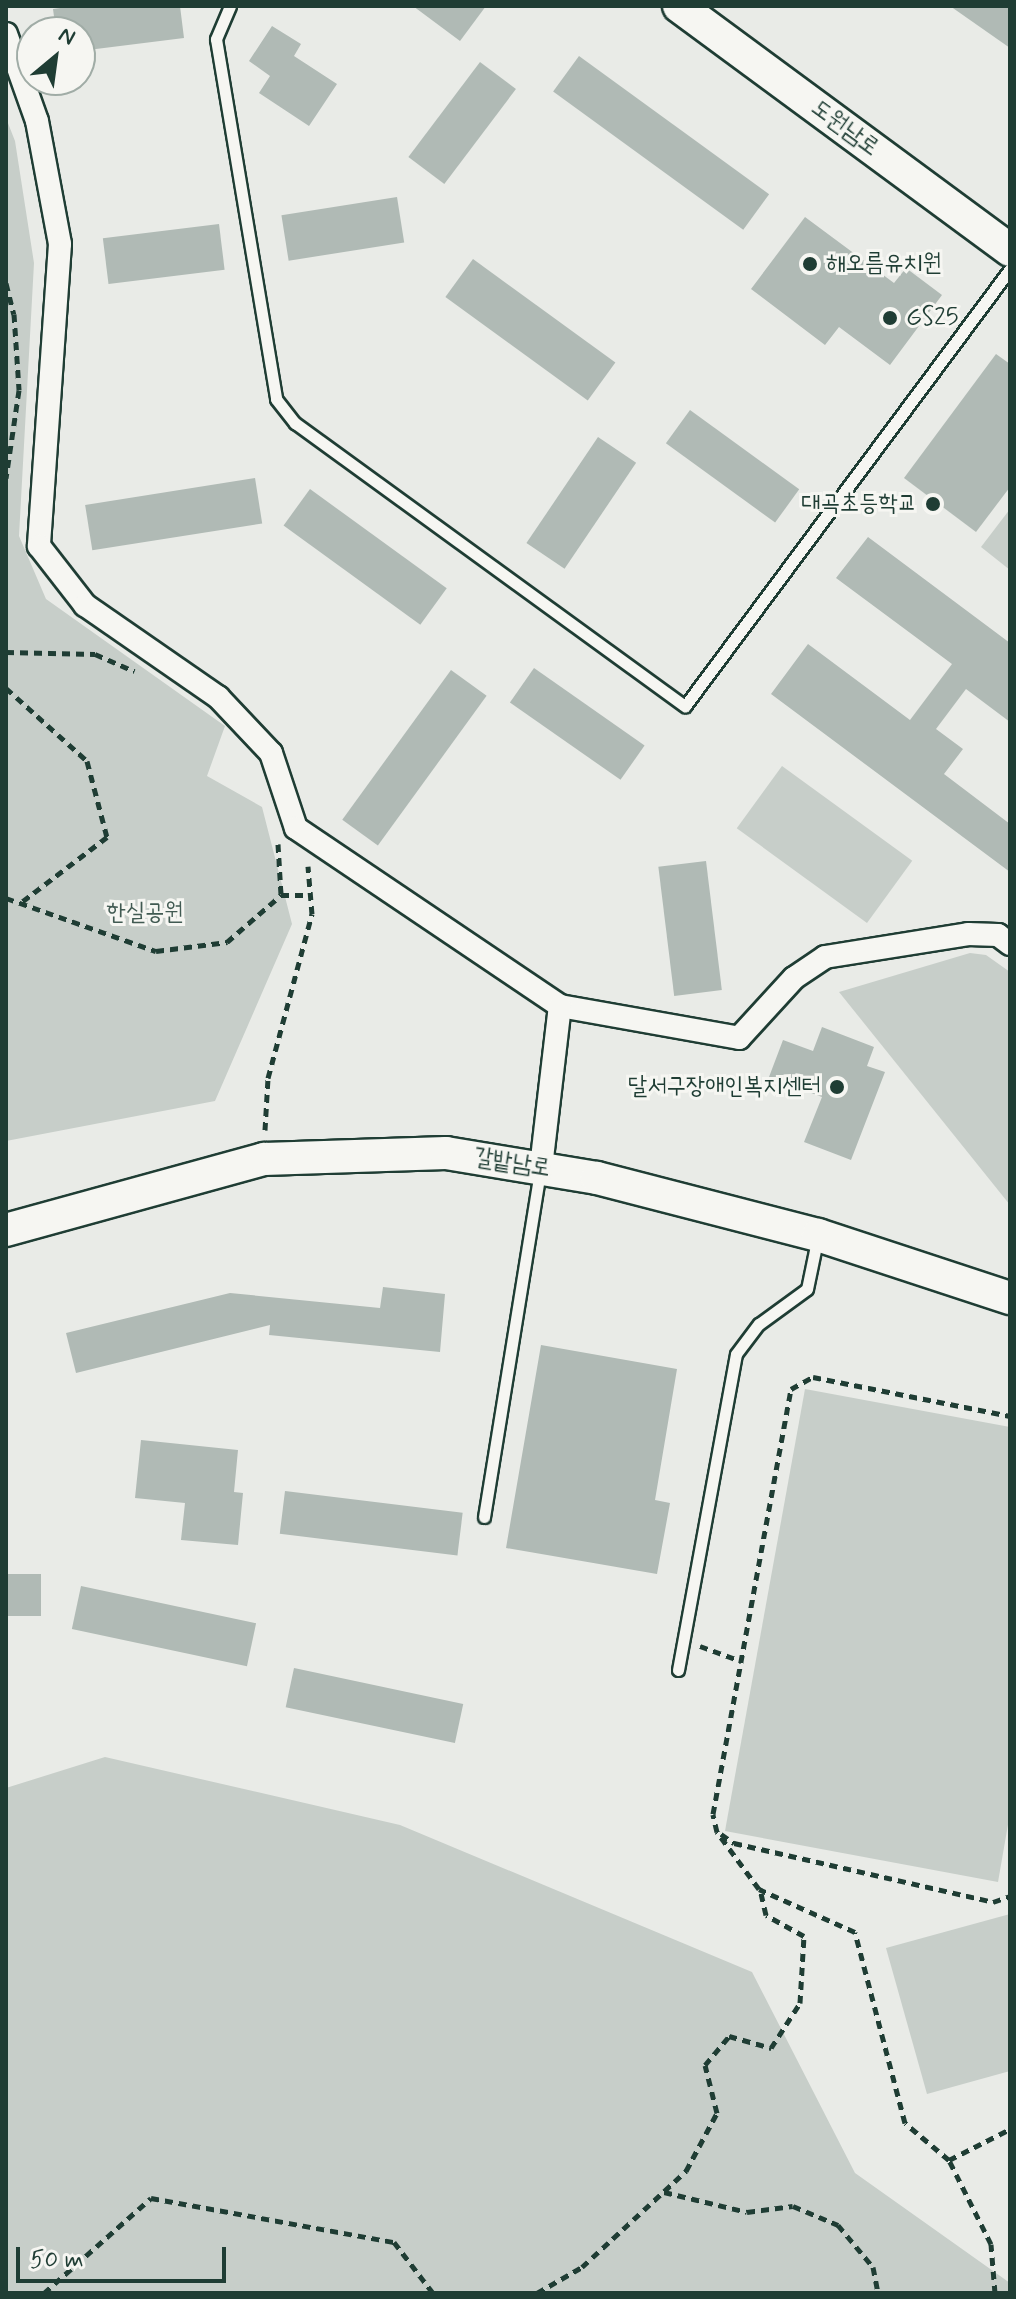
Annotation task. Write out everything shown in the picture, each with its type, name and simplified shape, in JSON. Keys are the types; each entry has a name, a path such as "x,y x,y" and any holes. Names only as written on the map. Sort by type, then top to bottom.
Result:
{"main road":[{"name":"도원남로","path":"679,6 1010,250"},
{"name":"갈밭남로","path":"6,1230 264,1159 446,1153 541,1167 818,1235 1010,1298"}],"street":[{"path":"6,34 37,121 60,244 39,546 85,605 218,697 271,753 296,828 560,1006 739,1038 794,978 825,957 968,934 998,935 1010,944"},
{"path":"541,1167 560,1006"}],"lane":[{"path":"230,6 216,39 276,399 295,423 685,706 1010,269"},
{"path":"484,1517 541,1167"},
{"path":"678,1670 736,1354 759,1324 807,1289 818,1235"}],"path":[{"path":"6,283 19,390 6,478"},
{"path":"6,652 95,654 147,677"},
{"path":"6,688 87,761 107,837 18,904"},
{"path":"264,1159 268,1078 307,935 312,895 304,833"},
{"path":"277,838 281,895"},
{"path":"6,898 156,951 227,942 281,895 312,895"},
{"path":"537,2293 582,2267 686,2171 717,2113 705,2065 729,2036 771,2048 800,2003 804,1936 766,1915 759,1889 717,1832 713,1814 791,1389 813,1377 1010,1416"},
{"path":"718,1652 741,1661"},
{"path":"717,1832 734,1843 993,1902 1010,1896"},
{"path":"759,1889 855,1932 905,2123 949,2160 991,2244 995,2293"},
{"path":"949,2160 1010,2129"},
{"path":"663,2192 747,2212 793,2206 838,2225 873,2267 878,2293"},
{"path":"44,2293 151,2198 394,2242 433,2293"}],"green space":[{"name":"한실공원","path":"6,118 15,141 34,263 19,536 46,599 225,726 207,776 262,807 292,924 215,1101 6,1141"},
{"path":"1010,509 1010,570 981,547"},
{"path":"782,766 912,861 867,923 737,828"},
{"path":"970,953 986,955 1010,972 1010,1205 839,992"},
{"path":"805,1389 1010,1427 1010,1813 998,1882 725,1831"},
{"path":"105,1757 400,1825 752,1972 855,2173 1010,2283 1010,2293 6,2293 6,1788"},
{"path":"1010,1914 1010,2071 927,2094 886,1948"}],"building":[{"path":"75,6 180,6 184,38 96,49 96,16 54,16 53,9"},
{"path":"413,6 486,6 460,41"},
{"path":"950,6 1010,6 1010,48"},
{"path":"272,26 301,44 294,56 337,84 309,126 259,93 270,76 249,61"},
{"path":"579,56 769,194 743,230 553,92"},
{"path":"480,62 516,89 444,184 408,157"},
{"path":"397,197 404,242 289,261 281,215"},
{"path":"805,217 894,283 906,268 942,295 890,365 839,327 825,345 751,289"},
{"path":"219,224 225,270 108,284 103,238"},
{"path":"473,259 615,362 588,400 445,297"},
{"path":"996,354 1010,364 1010,487 976,532 904,478"},
{"path":"690,410 799,489 775,523 666,443"},
{"path":"598,437 636,463 565,569 526,543"},
{"path":"255,478 262,523 92,550 85,505"},
{"path":"310,489 447,588 420,625 284,525"},
{"path":"868,537 1010,643 1010,722 966,689 936,729 963,749 944,774 1010,824 1010,872 771,694 808,644 910,720 952,664 836,578"},
{"path":"534,668 645,745 620,780 510,702"},
{"path":"451,670 487,696 378,846 342,820"},
{"path":"706,861 722,990 674,996 658,867"},
{"name":"달서구장애인복지센터","path":"822,1027 874,1047 867,1066 885,1072 851,1160 804,1142 822,1097 769,1077 783,1040 813,1051"},
{"path":"383,1287 445,1294 440,1352 269,1335 270,1325 76,1373 66,1333 230,1293 380,1308"},
{"path":"541,1345 677,1369 655,1500 670,1503 657,1574 506,1548"},
{"path":"141,1440 238,1450 234,1492 243,1493 238,1545 181,1540 185,1503 135,1498"},
{"path":"285,1491 463,1513 457,1555 280,1534"},
{"path":"6,1574 41,1574 41,1616 6,1616"},
{"path":"81,1586 256,1623 247,1666 72,1629"},
{"path":"294,1668 463,1704 455,1743 286,1707"}],"place":[{"name":"해오름유치원","path":"810,264"},
{"name":"GS25","path":"890,318"},
{"name":"대곡초등학교","path":"933,504"},
{"name":"달서구장애인복지센터","path":"837,1087"}]}
